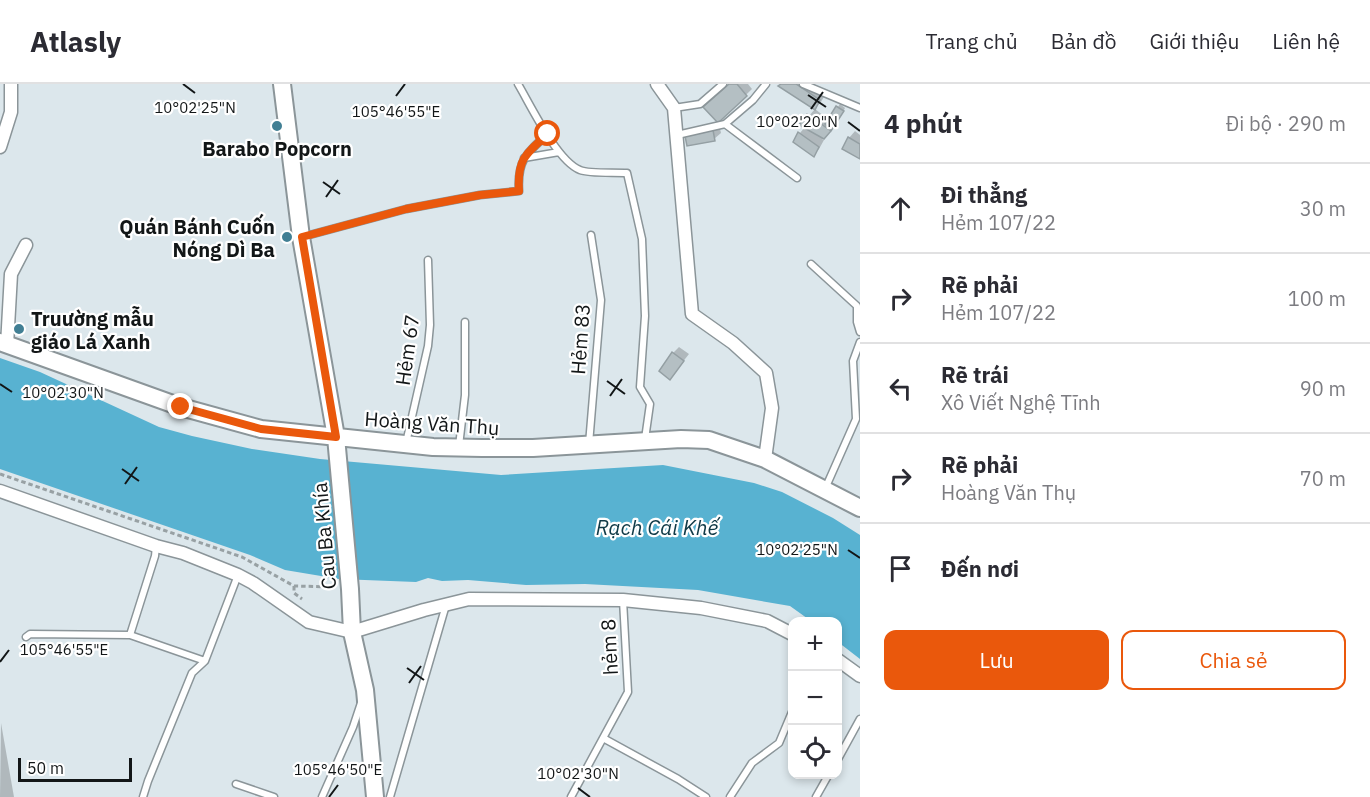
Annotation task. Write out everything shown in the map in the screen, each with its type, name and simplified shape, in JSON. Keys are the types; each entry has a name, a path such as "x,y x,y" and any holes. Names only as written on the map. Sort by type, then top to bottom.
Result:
{"street":[{"path":"0,147 11,112 11,84"},
{"name":"Cau Ba Khía","path":"282,84 302,237 336,441 343,592 365,690 375,797"},
{"path":"657,84 674,108 692,314 733,343 766,373 772,408 765,459"},
{"path":"4,343 11,274 26,245"},
{"name":"Hoàng Văn Thụ","path":"4,343 181,407 261,429 336,441 433,447 532,448 645,441 709,440 765,459 860,508"},
{"path":"0,491 156,546 183,553 238,575 309,622 352,632 470,599 623,600 701,608 767,621 788,632"},
{"path":"842,663 860,676"}],"lane":[{"path":"518,84 559,152 569,163 581,171 627,173 642,239 645,316 640,387 650,404 645,441"},
{"path":"674,108 700,104 723,84"},
{"path":"677,135 725,124 753,100 766,84"},
{"path":"803,84 860,108"},
{"path":"725,124 797,178"},
{"path":"302,237 406,209 480,195 519,191 518,176 522,161 548,134"},
{"path":"524,158 559,152"},
{"name":"Hẻm 83","path":"588,445 601,300 591,235"},
{"name":"Hẻm 67","path":"406,444 428,346 430,325 428,260"},
{"path":"811,264 857,306 857,322 860,332"},
{"path":"459,447 465,395 465,322"},
{"path":"825,490 856,419 853,361 860,342"},
{"path":"130,635 156,546"},
{"path":"143,797 192,673 205,661 238,575"},
{"name":"hẻm 8","path":"603,738 628,692 623,600"},
{"path":"390,797 446,604"},
{"path":"26,637 30,634 130,635 205,661"},
{"path":"322,797 353,727 365,690"},
{"path":"842,750 860,718"},
{"path":"730,797 752,763 779,743 788,722"},
{"path":"571,797 603,738 706,797"},
{"path":"816,797 826,779"},
{"path":"236,784 274,797"}],"path":[{"path":"0,474 242,557 294,586 335,587 343,592"},
{"path":"294,586 294,593 309,604"}],"water":[{"name":"Rạch Cái Khế","path":"0,358 40,372 159,427 252,449 320,459 501,475 663,465 754,483 782,492 833,518 860,535 860,659 842,645 842,617 805,617 790,606 698,590 585,584 526,585 468,580 442,581 428,578 416,582 339,579 285,570 250,555 0,469"}],"building":[{"path":"729,84 737,84 747,96 718,123 703,107"},
{"path":"796,84 820,100 815,110 778,86"},
{"path":"836,106 844,111 831,131 825,124"},
{"path":"807,114 831,131 824,139 799,125"},
{"path":"713,130 715,141 687,146 685,136"},
{"path":"798,132 819,147 814,157 793,142"},
{"path":"848,137 860,144 860,159 842,149"},
{"path":"672,352 684,361 670,380 659,371"}],"place":[{"name":"Barabo Popcorn","path":"277,126"},
{"name":"Quán Bánh Cuốn Nóng Dì Ba","path":"287,237"},
{"name":"Truường mẫu giáo Lá Xanh","path":"19,329"}],"route":[{"path":"181,407 261,429 336,437 302,237 406,209 480,195 519,191 518,176 522,161 548,134"}]}
